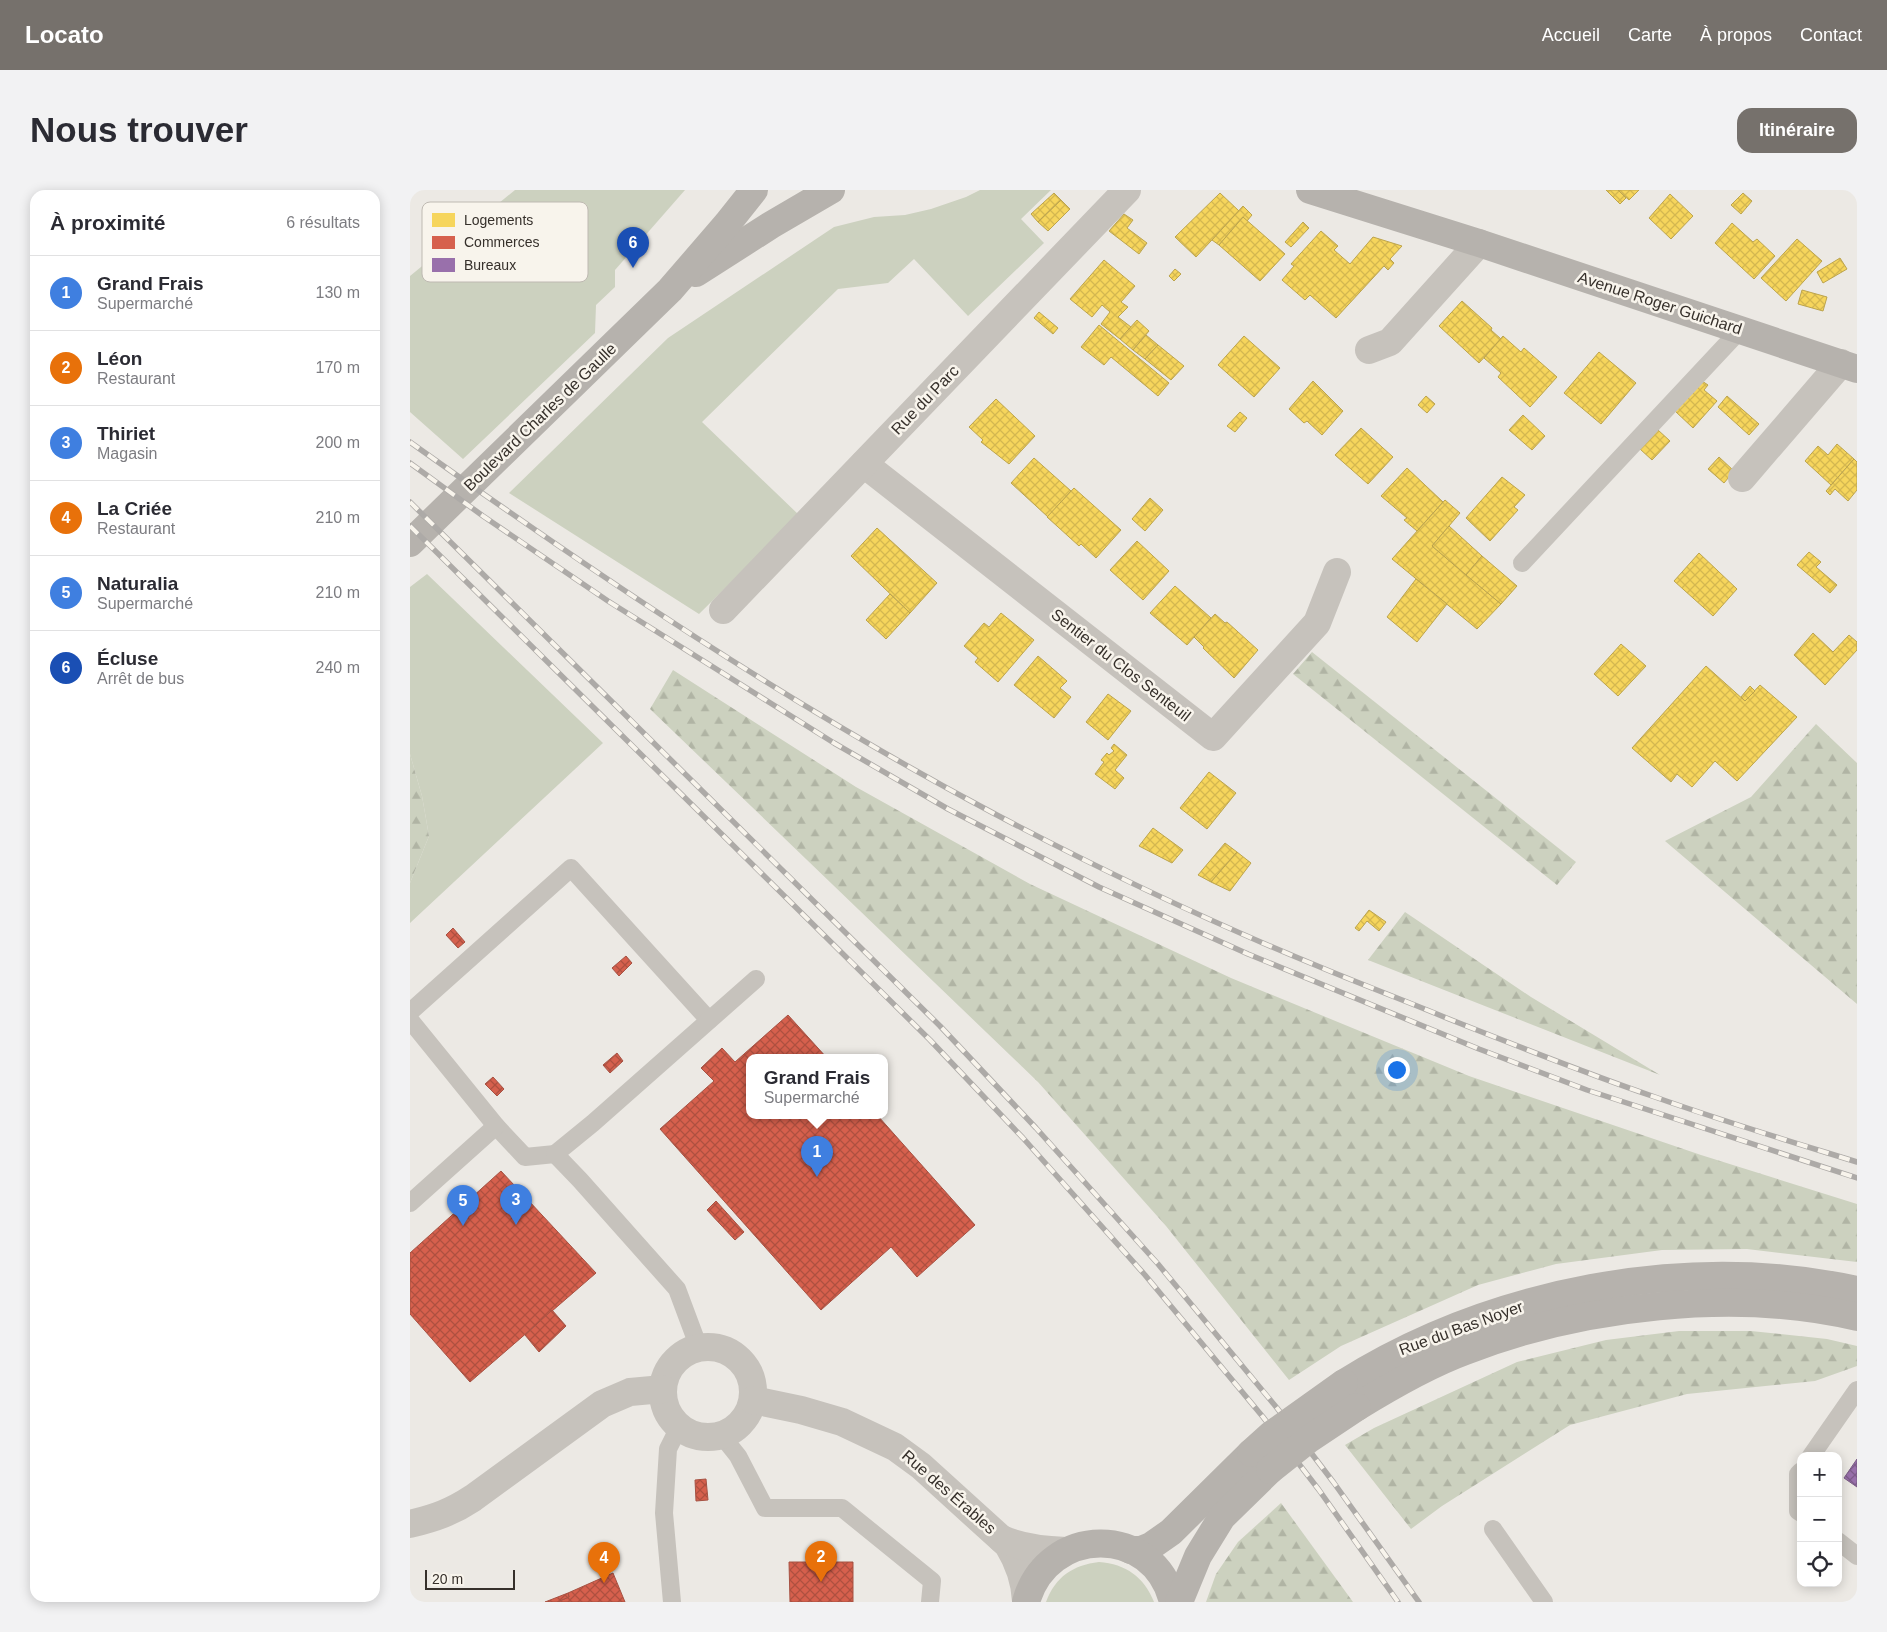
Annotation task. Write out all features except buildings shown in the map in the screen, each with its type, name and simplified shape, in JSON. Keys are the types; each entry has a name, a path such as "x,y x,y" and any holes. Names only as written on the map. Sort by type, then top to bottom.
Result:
{"street":[{"name":"Boulevard Charles de Gaulle","path":"410,543 670,290 754,190"},
{"name":"Boulevard Charles de Gaulle","path":"670,290 771,225 831,190"},
{"name":"Rue du Parc","path":"723,610 1127,190"},
{"name":"Avenue Roger Guichard","path":"1310,190 1479,243 1849,366 1742,478"},
{"path":"1369,350 1390,342 1479,243"},
{"name":"Sentier du Clos Senteuil","path":"864,464 1213,737 1317,623 1337,572"},
{"name":"Rue du Bas Noyer","path":"1178,1602 1198,1556 1218,1523 1238,1501 1278,1431 1344,1383 1398,1351 1496,1313 1580,1291 1655,1279 1743,1276 1857,1290"},
{"name":"Rue du Bas Noyer","path":"1132,1550 1141,1550 1151,1546 1260,1462 1309,1439 1390,1387 1464,1351 1543,1325 1582,1317 1655,1307 1729,1304 1796,1308 1857,1317"},
{"path":"714,1347 728,1351 740,1359 749,1372 753,1385 753,1400 750,1412 742,1423 722,1436 707,1438 692,1435 679,1427 670,1416 664,1403 663,1389 666,1374 674,1362 685,1353 699,1348 714,1347"},
{"path":"410,1524 452,1512 602,1404 630,1392 663,1389"},
{"name":"Rue des Érables","path":"753,1400 801,1410 842,1422 895,1447 921,1466 1002,1539 1017,1559 1023,1576 1026,1601"},
{"name":"Rue des Érables","path":"1002,1539 1035,1548 1066,1551"},
{"path":"1026,1601 1033,1583 1044,1568 1057,1556 1083,1545 1101,1543 1132,1550 1144,1558 1158,1571 1168,1586 1173,1602"}],"lane":[{"path":"1522,563 1741,329"},
{"path":"410,1012 571,868 709,1020"},
{"path":"410,1020 496,1126 524,1157 555,1154 601,1117 756,979"},
{"path":"410,1203 496,1126"},
{"path":"555,1154 677,1288 699,1348"},
{"path":"1814,1452 1857,1390"},
{"path":"672,1602 664,1513 668,1449 679,1427"},
{"path":"722,1436 738,1456 765,1508 842,1508 932,1581 930,1602"},
{"path":"1493,1530 1544,1602"},
{"path":"1842,1545 1857,1556"}],"green space":[{"path":"515,190 685,190 615,270 615,287 596,305 595,333 463,459 410,412 410,276 422,266 422,282 588,282 588,202 500,202"},
{"path":"980,190 1051,190 1021,219 1044,243 968,316 914,259 888,283 838,289 702,422 799,515 699,614 509,493 668,338 834,227 874,217 905,215 931,209"},
{"path":"427,574 603,743 410,923 410,883 429,836 422,796 410,754 410,587"},
{"path":"1312,652 1576,862 1557,885 1293,674"},
{"path":"673,670 856,787 1030,884 1231,978 1469,1076 1701,1155 1857,1204 1857,1262 1747,1249 1662,1250 1556,1264 1478,1285 1341,1346 1289,1380 1166,1226 1038,1082 650,709"},
{"path":"1816,724 1857,763 1857,1004 1665,841 1751,797"},
{"path":"410,754 422,796 429,836 410,883"},
{"path":"1405,912 1531,997 1660,1075 1368,960"},
{"path":"1679,1331 1751,1331 1827,1339 1857,1346 1857,1366 1815,1381 1687,1394 1570,1425 1442,1506 1411,1529 1345,1445 1374,1428 1517,1362 1606,1340"},
{"path":"1281,1503 1353,1602 1206,1602 1216,1574 1238,1542"},
{"path":"1099,1562 1109,1563 1133,1573 1145,1585 1154,1602 1046,1602 1054,1586 1066,1574 1081,1566"}],"railway":[{"path":"410,442 624,590 770,684 919,773 1075,855 1156,895 1279,950 1500,1039 1680,1106 1857,1162"},
{"path":"410,463 483,516 608,601 834,743 948,809 1099,887 1248,954 1479,1049 1587,1090 1857,1178"},
{"path":"410,502 940,1026 1036,1128 1158,1264 1277,1408 1334,1483 1419,1602"},
{"path":"410,526 930,1040 1023,1138 1145,1275 1263,1417 1319,1490 1398,1602"}],"place":[{"name":"Écluse","path":"633,268"},
{"name":"Grand Frais","path":"817,1177"},
{"name":"Thiriet","path":"516,1225"},
{"name":"Naturalia","path":"463,1226"},
{"name":"Léon","path":"821,1582"},
{"name":"La Criée","path":"604,1583"}]}
